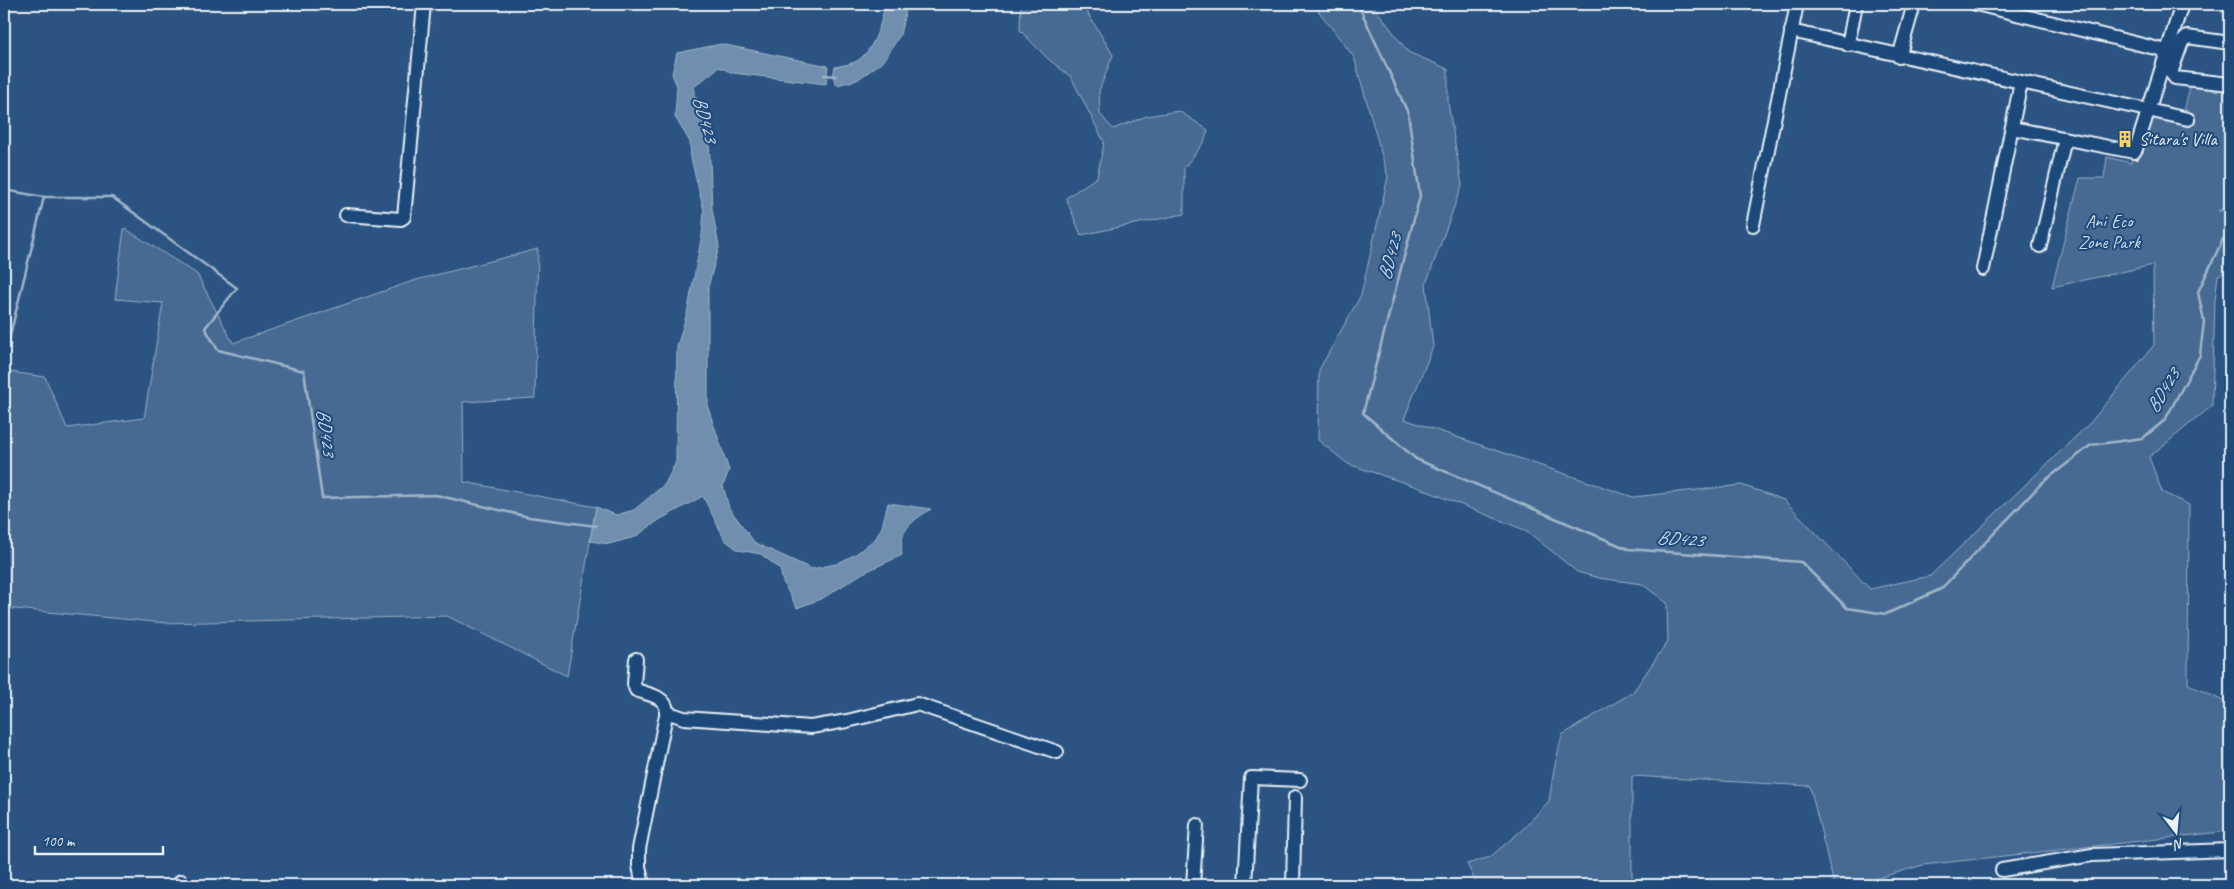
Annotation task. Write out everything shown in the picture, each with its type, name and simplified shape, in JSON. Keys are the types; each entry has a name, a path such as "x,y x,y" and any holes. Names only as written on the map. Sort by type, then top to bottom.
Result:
{"street":[{"path":"346,215 401,219 404,217 424,4"},
{"path":"1753,225 1797,4"},
{"path":"1848,45 1856,4"},
{"path":"1899,56 1914,4"},
{"path":"1976,4 2172,48"},
{"path":"2178,4 2172,48 2171,73 2175,78 2230,84"},
{"path":"1791,31 2188,119"},
{"path":"2012,128 2134,152 2172,48 2187,37 2230,43"},
{"path":"1983,269 2021,82"},
{"path":"2040,246 2065,138"},
{"path":"636,659 634,684 636,690 662,700 666,704 639,848 639,866 643,885"},
{"path":"666,712 684,718 811,727 847,721 917,704 1056,752"},
{"path":"1246,885 1251,778 1300,780"},
{"path":"1292,885 1295,797"},
{"path":"1193,885 1197,825"},
{"path":"2002,870 2092,855 2230,850"}],"shaded area":[{"path":"2208,4 2230,4 2230,22 2210,5"}],"green space":[{"path":"1021,4 1086,4 1087,12 1113,55 1099,91 1100,114 1113,129 1147,116 1179,111 1208,130 1204,142 1184,168 1184,214 1081,235 1066,198 1097,177 1104,142 1071,77 1047,58 1020,30"},
{"name":"Ani Eco Zone Park","path":"1313,4 1372,4 1408,52 1448,69 1448,103 1462,185 1426,284 1433,347 1404,419 1633,497 1742,485 1784,500 1870,589 1930,576 2090,423 2154,345 2153,265 2052,287 2080,178 2104,178 2107,157 2131,163 2150,113 2181,123 2191,83 2230,89 2230,205 2218,211 2230,210 2230,271 2218,275 2215,301 2212,406 2149,457 2162,492 2189,505 2188,684 2225,702 2230,754 2230,831 1923,865 1854,885 1834,885 1810,786 1632,776 1632,885 1477,885 1467,864 1490,857 1523,829 1549,801 1562,735 1633,692 1668,641 1667,603 1642,584 1599,578 1577,572 1527,531 1417,487 1348,464 1318,440 1319,370 1361,295 1388,177 1354,57"},
{"path":"124,228 197,274 233,343 416,280 538,249 535,398 463,402 464,482 596,507 567,676 447,616 166,623 4,608 4,371 45,377 67,428 144,418 163,303 115,299"}],"water":[{"path":"885,4 907,4 900,35 884,61 857,80 837,85 833,77 835,67 856,62 866,53 877,33"},
{"path":"721,44 828,66 826,84 733,73 719,67 694,87 694,95 708,114 712,209 719,247 708,287 708,408 729,470 723,486 729,508 755,543 812,569 836,564 856,554 876,538 882,527 888,503 931,509 912,522 904,533 901,546 902,555 863,573 823,598 797,608 783,582 780,569 761,554 738,550 725,540 703,496 659,520 635,537 609,544 590,541 596,507 616,515 634,510 665,484 676,462 677,347 688,309 702,235 704,211 691,158 690,142 675,117 677,86 672,74 677,53"}],"waterway":[{"name":"BD423","path":"1358,4 1408,113 1420,196 1363,413 1416,459 1628,549 1801,562 1847,608 1886,614 1941,589 2042,483 2091,445 2143,438 2165,420 2200,355 2204,321 2198,292 2223,239 2230,237"},
{"name":"BD423","path":"824,75 836,76"},
{"name":"BD423","path":"4,185 10,191 44,197 112,197 237,288 205,328 218,350 304,371 322,498 436,495 529,517 596,526"},
{"path":"4,360 44,197"}],"place":[{"name":"Sitara's Villa","path":"2125,139"}]}
